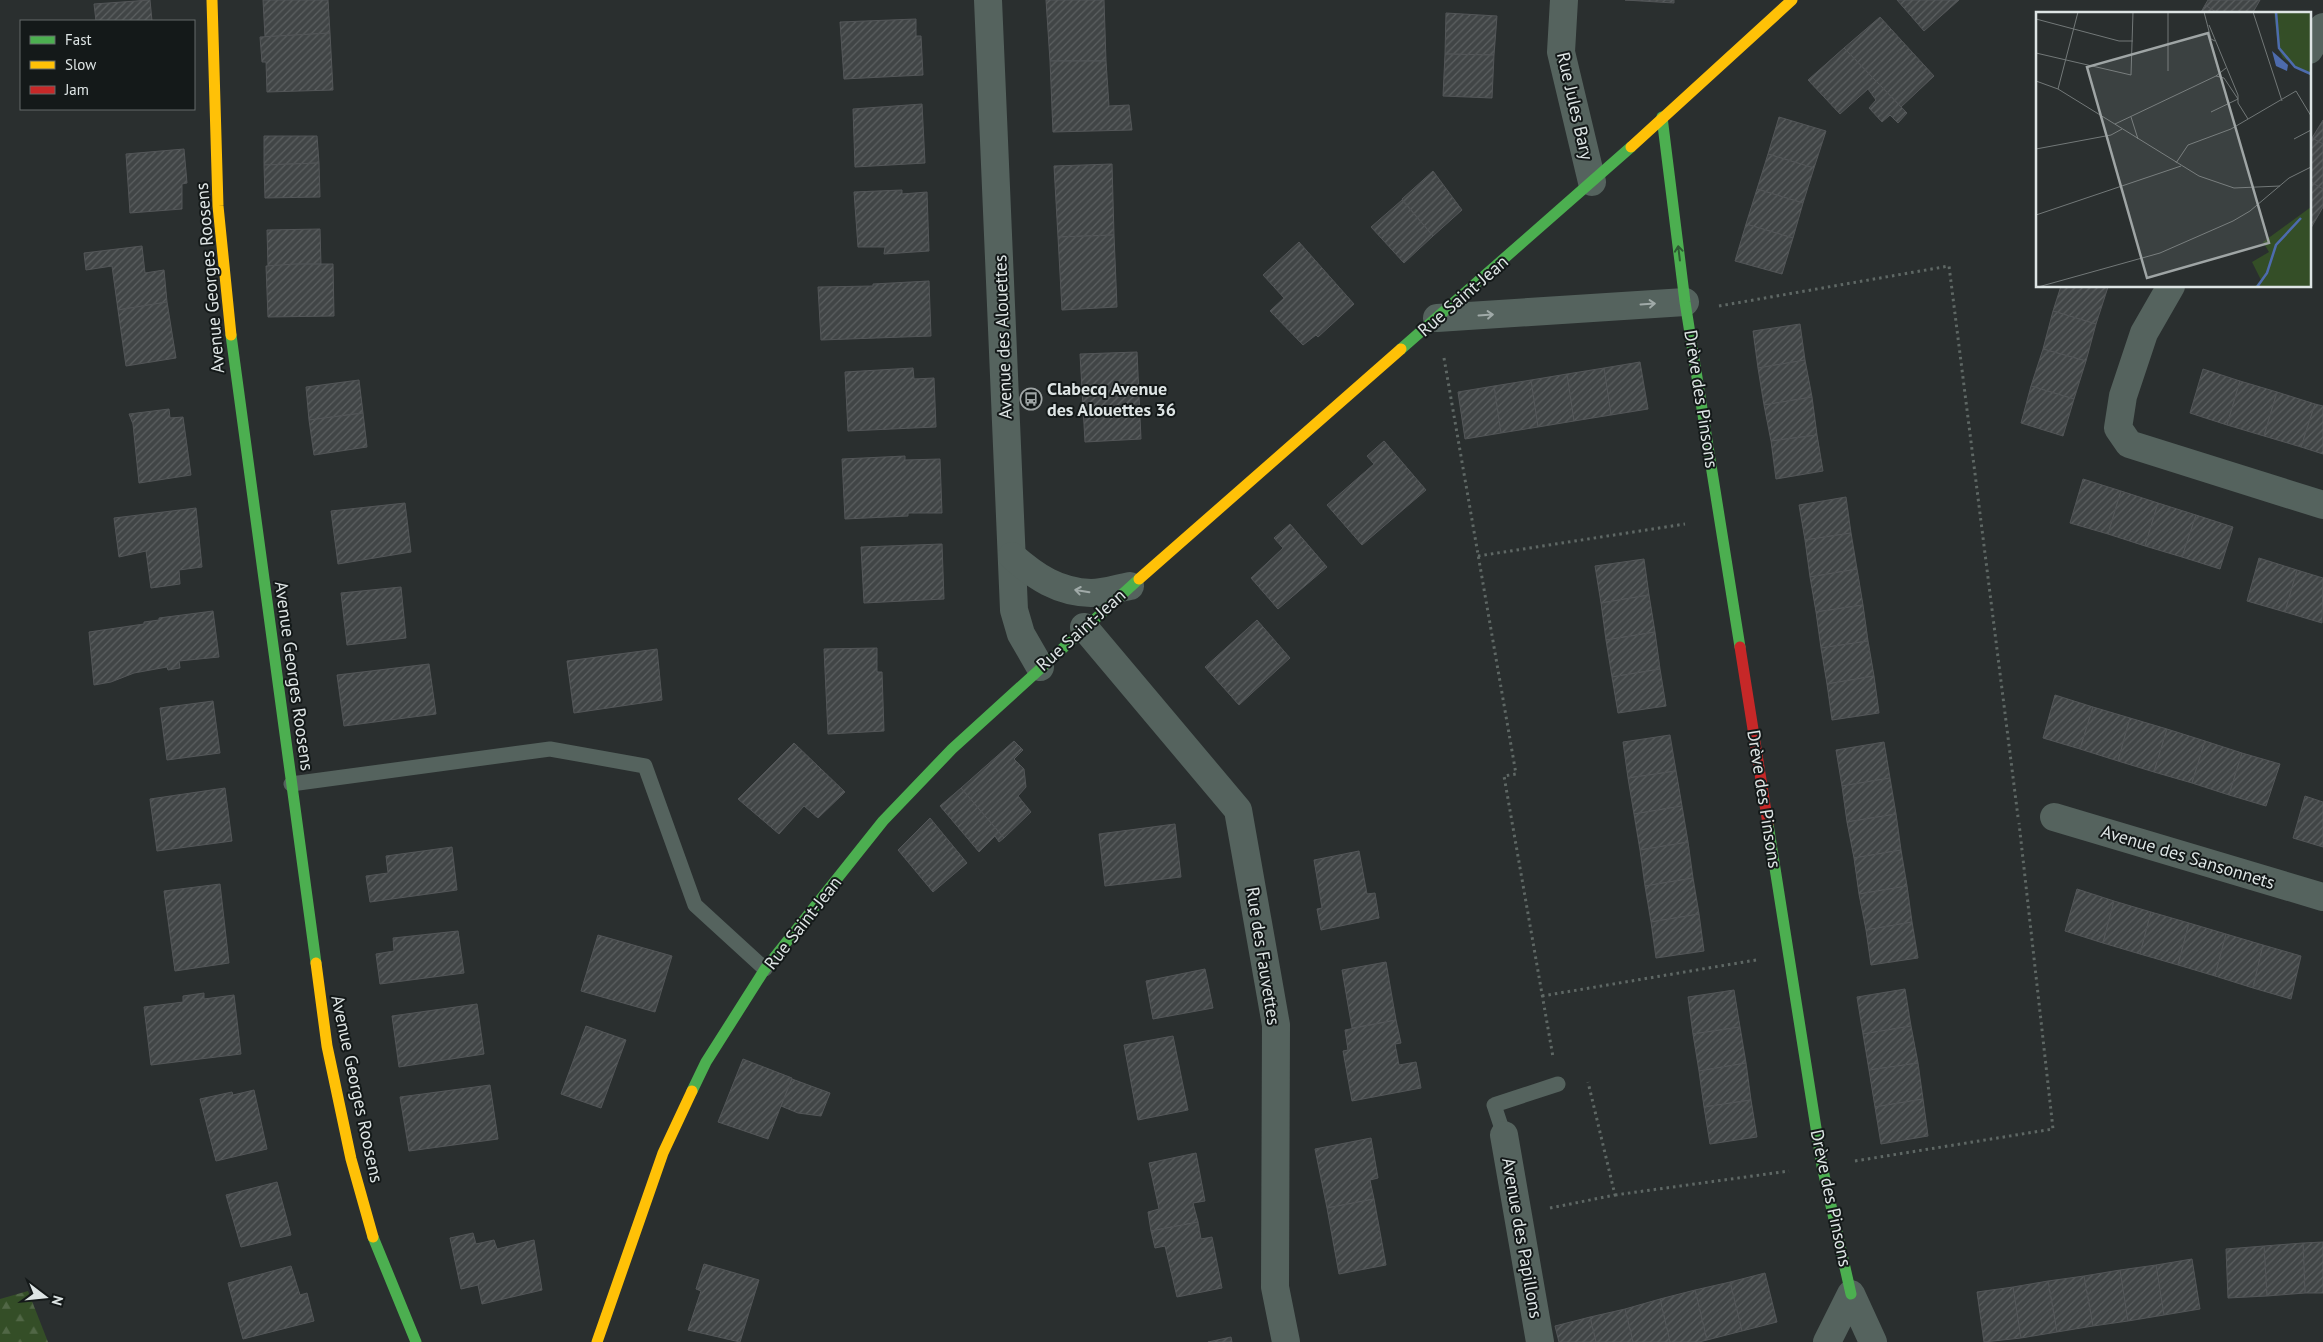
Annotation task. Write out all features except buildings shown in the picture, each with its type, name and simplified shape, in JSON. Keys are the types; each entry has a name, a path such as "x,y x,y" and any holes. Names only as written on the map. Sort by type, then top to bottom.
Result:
{"street":[{"name":"Avenue Georges Roosens","path":"212,0 218,206 230,328 327,1046 349,1150 375,1244 416,1342"},
{"name":"Avenue des Alouettes","path":"988,0 1014,610 1021,634 1040,667"},
{"name":"Rue Jules Bary","path":"1564,0 1561,52 1592,182"},
{"name":"Rue Saint-Jean","path":"597,1342 664,1153 706,1062 766,969 883,821 952,749 1084,627 1592,182 1792,0"},
{"path":"2310,48 2323,27"},
{"name":"Drève des Pinsons","path":"1662,117 1686,306 1822,1166 1851,1294 1873,1342"},
{"path":"2170,288 2144,332 2123,396 2118,428 2129,444 2323,505"},
{"path":"1437,318 1686,306"},
{"name":"Rue Saint-Jean","path":"1012,556 1036,577 1060,588 1092,593 1130,586"},
{"name":"Rue des Fauvettes","path":"1084,627 1238,810 1276,1025 1276,1287 1286,1342"},
{"name":"Avenue des Sansonnets","path":"2054,816 2323,897"},
{"name":"Avenue des Papillons","path":"1504,1135 1540,1342"},
{"path":"1827,1342 1851,1294"}],"lane":[{"path":"291,784 550,748 645,766 695,905 766,969"},
{"path":"1504,1135 1494,1105 1558,1084"}],"path":[{"path":"1518,1214 1615,1195 1822,1166 2053,1129 2016,803 1949,266 1686,306"},
{"path":"1437,318 1516,774 1504,776 1558,1084 1587,1079 1615,1195"},
{"path":"1478,556 1720,519"},
{"path":"1542,996 1788,955"}],"green space":[{"path":"28,1291 48,1342 0,1342 0,1299"}],"traffic: fast":[{"path":"1662,117 1685,302 1740,647"},
{"path":"1401,349 1631,147"},
{"path":"231,335 316,963"},
{"path":"692,1091 706,1062 765,969 883,821 952,749 1139,579"},
{"path":"1768,824 1822,1166 1851,1294"},
{"path":"373,1237 416,1342"}],"traffic: slow":[{"path":"212,0 218,206 231,335"},
{"path":"1631,147 1792,0"},
{"path":"1139,579 1401,349"},
{"path":"316,963 327,1046 351,1159 373,1237"},
{"path":"597,1342 663,1153 692,1091"}],"traffic: jam":[{"path":"1740,647 1768,824"}],"place":[{"name":"Clabecq Avenue des Alouettes 36","path":"1031,399"}]}
